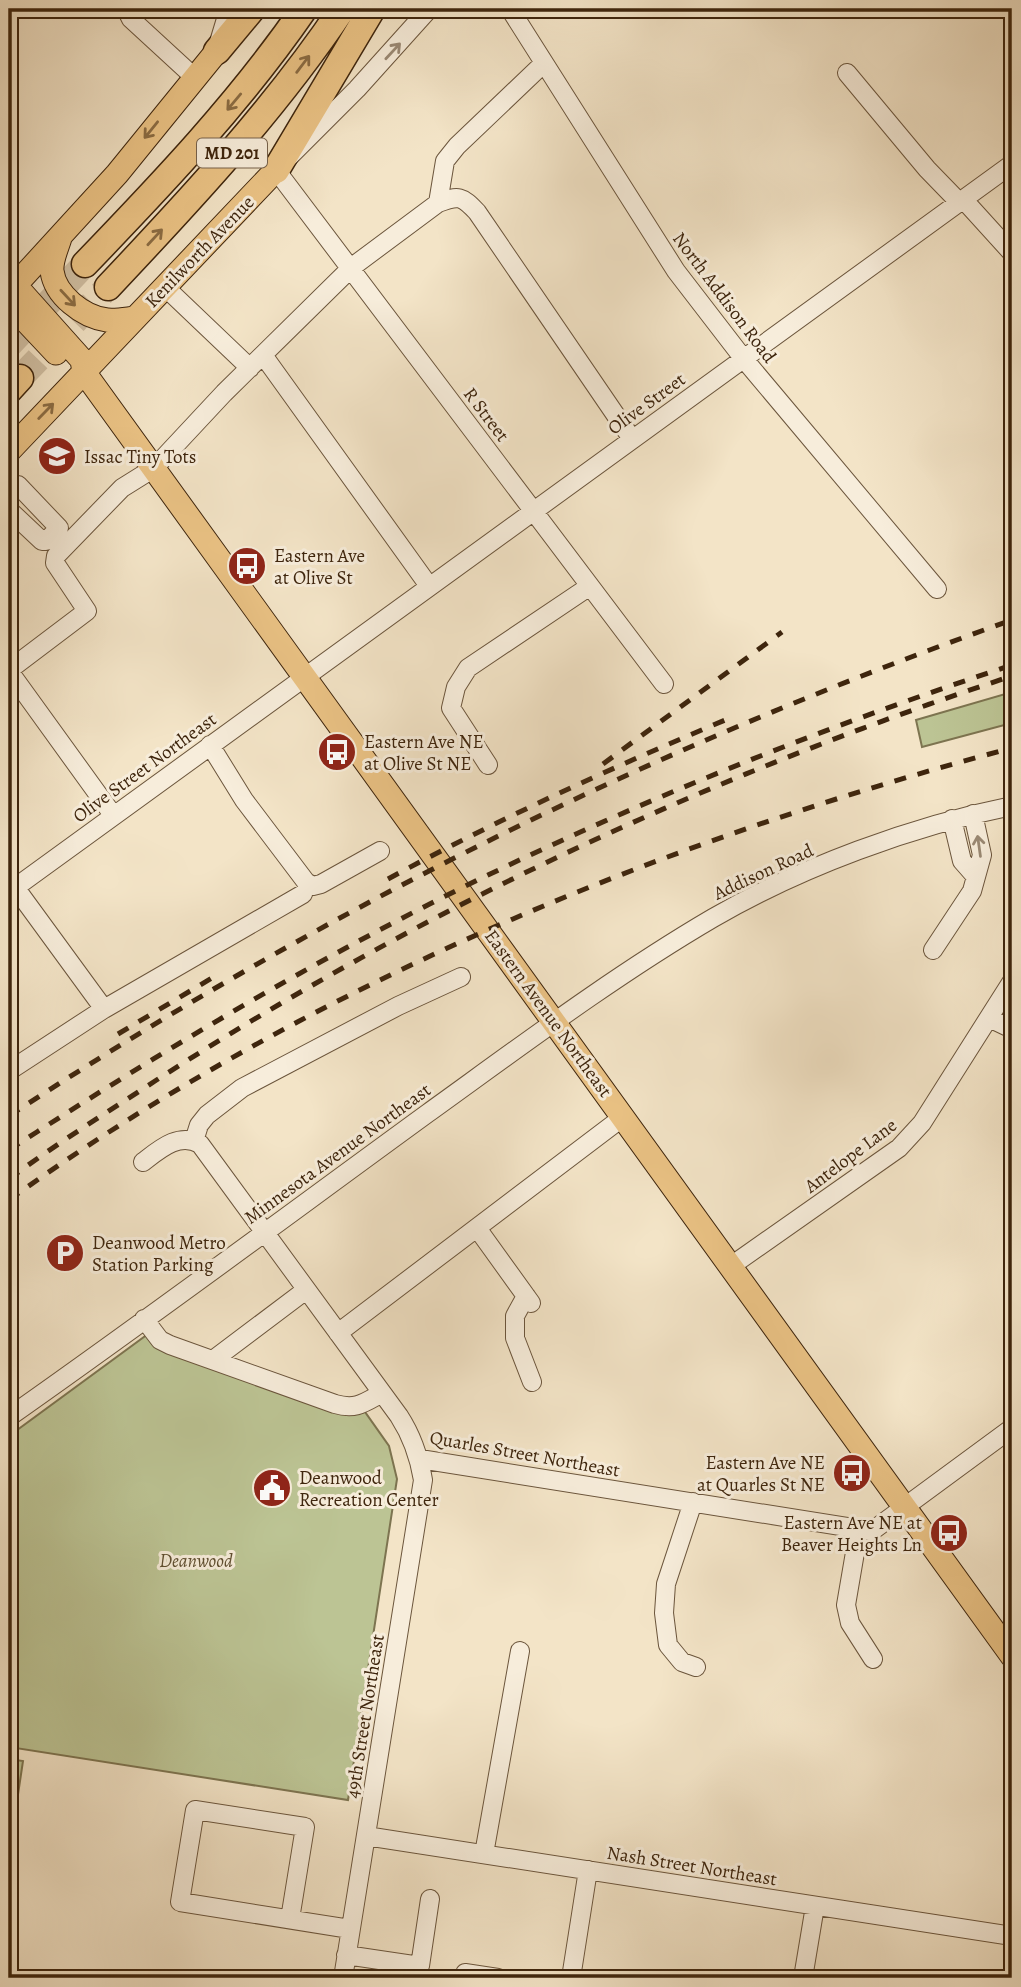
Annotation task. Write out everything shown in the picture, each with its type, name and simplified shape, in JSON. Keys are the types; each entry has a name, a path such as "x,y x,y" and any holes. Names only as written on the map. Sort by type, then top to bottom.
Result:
{"highway":[{"path":"217,51 252,9"},
{"name":"MD 201","path":"85,264 204,138 244,90 304,9"},
{"name":"MD 201","path":"108,286 215,173 249,133 342,9"},
{"path":"276,170 372,9"}],"main road":[{"path":"11,293 117,174 217,51"},
{"name":"Kenilworth Avenue","path":"9,451 276,170"},
{"path":"60,236 52,262 52,272 66,298 92,317 108,320 135,318"},
{"name":"Eastern Avenue Northeast","path":"11,293 82,360 84,372 1012,1656"}],"street":[{"path":"125,9 131,19 194,77"},
{"path":"217,51 229,9"},
{"name":"Kenilworth Avenue","path":"276,170 365,80 429,9"},
{"name":"North Addison Road","path":"510,9 662,251 743,358 937,589"},
{"path":"438,203 445,161 457,146 544,63"},
{"path":"847,73 927,169 1012,253"},
{"name":"Olive Street","path":"305,676 1012,164"},
{"name":"R Street","path":"276,170 352,267 664,684"},
{"path":"113,815 9,670 87,611 55,563 56,556 122,488 153,468 352,267 438,203 453,197 464,199 477,212 632,439"},
{"path":"165,288 256,362 429,586"},
{"path":"9,510 41,541 46,541 59,528 18,485"},
{"path":"488,765 452,708 456,687 468,668 590,586"},
{"name":"Olive Street Northeast","path":"11,886 305,676"},
{"path":"210,745 244,800 306,883 313,886 321,884 380,851"},
{"name":"Addison Road","path":"554,1022 713,918 763,891 852,853 952,819 1012,806"},
{"path":"933,950 972,891 982,855 973,814"},
{"path":"952,819 962,861 976,877"},
{"path":"11,886 104,1009"},
{"path":"9,1071 104,1009 303,894"},
{"path":"143,1162 164,1145 186,1139 194,1141 199,1125 207,1115 242,1088 398,1006 461,977"},
{"name":"Antelope Lane","path":"732,1266 900,1148 922,1123 1012,981"},
{"path":"989,1018 1012,1029"},
{"name":"Minnesota Avenue Northeast","path":"9,1417 554,1022"},
{"path":"338,1333 623,1117"},
{"name":"Quarles Street Northeast","path":"194,1141 208,1154 407,1428 420,1459 872,1531 1012,1428"},
{"path":"477,1228 528,1300 515,1316 515,1338 532,1382"},
{"path":"213,1360 306,1290"},
{"path":"144,1319 160,1340 170,1345 348,1408 382,1393"},
{"name":"49th Street Northeast","path":"343,1978 422,1482 420,1459"},
{"path":"693,1502 666,1584 664,1613 667,1645 682,1662 696,1667"},
{"path":"859,1529 846,1605 850,1623 873,1659"},
{"path":"484,1854 520,1651"},
{"path":"290,1919 305,1827 195,1810 180,1902 350,1929"},
{"name":"Nash Street Northeast","path":"366,1836 1012,1936"},
{"path":"571,1978 588,1870"},
{"path":"346,1955 420,1966 430,1899"},
{"path":"803,1978 815,1906"},
{"path":"464,1978 465,1973 498,1978"}],"green space":[{"path":"1012,692 1012,723 922,747 916,720"},
{"name":"Deanwood","path":"148,1334 171,1352 352,1415 365,1412 389,1446 397,1479 348,1800 9,1747 9,1436"},
{"path":"9,1759 23,1761 10,1848 9,1848"}],"tunnel":[{"path":"9,345 85,264"},
{"path":"20,378 108,287"}],"railway":[{"path":"9,1116 128,1040 249,969 371,901 495,838 621,778 749,722 879,669 1012,620"},
{"path":"603,764 782,632"},
{"path":"9,1150 125,1076 303,971 486,876 615,817 746,762 878,711 1012,665"},
{"path":"9,1179 155,1081 256,1018 464,903 679,802 789,757 1012,676"},
{"path":"388,879 557,794 730,718"},
{"path":"9,1200 123,1123 241,1053 364,988 490,929 618,876 749,828 880,785 1012,748"},
{"path":"118,1034 217,975"}],"place":[{"name":"Issac Tiny Tots","path":"57,456"},
{"name":"Eastern Ave at Olive St","path":"247,566"},
{"name":"Eastern Ave NE at Olive St NE","path":"337,752"},
{"name":"Deanwood Metro Station Parking","path":"65,1253"},
{"name":"Eastern Ave NE at Quarles St NE","path":"852,1473"},
{"name":"Deanwood Recreation Center","path":"272,1488"},
{"name":"Eastern Ave NE at Beaver Heights Ln","path":"949,1533"}]}
